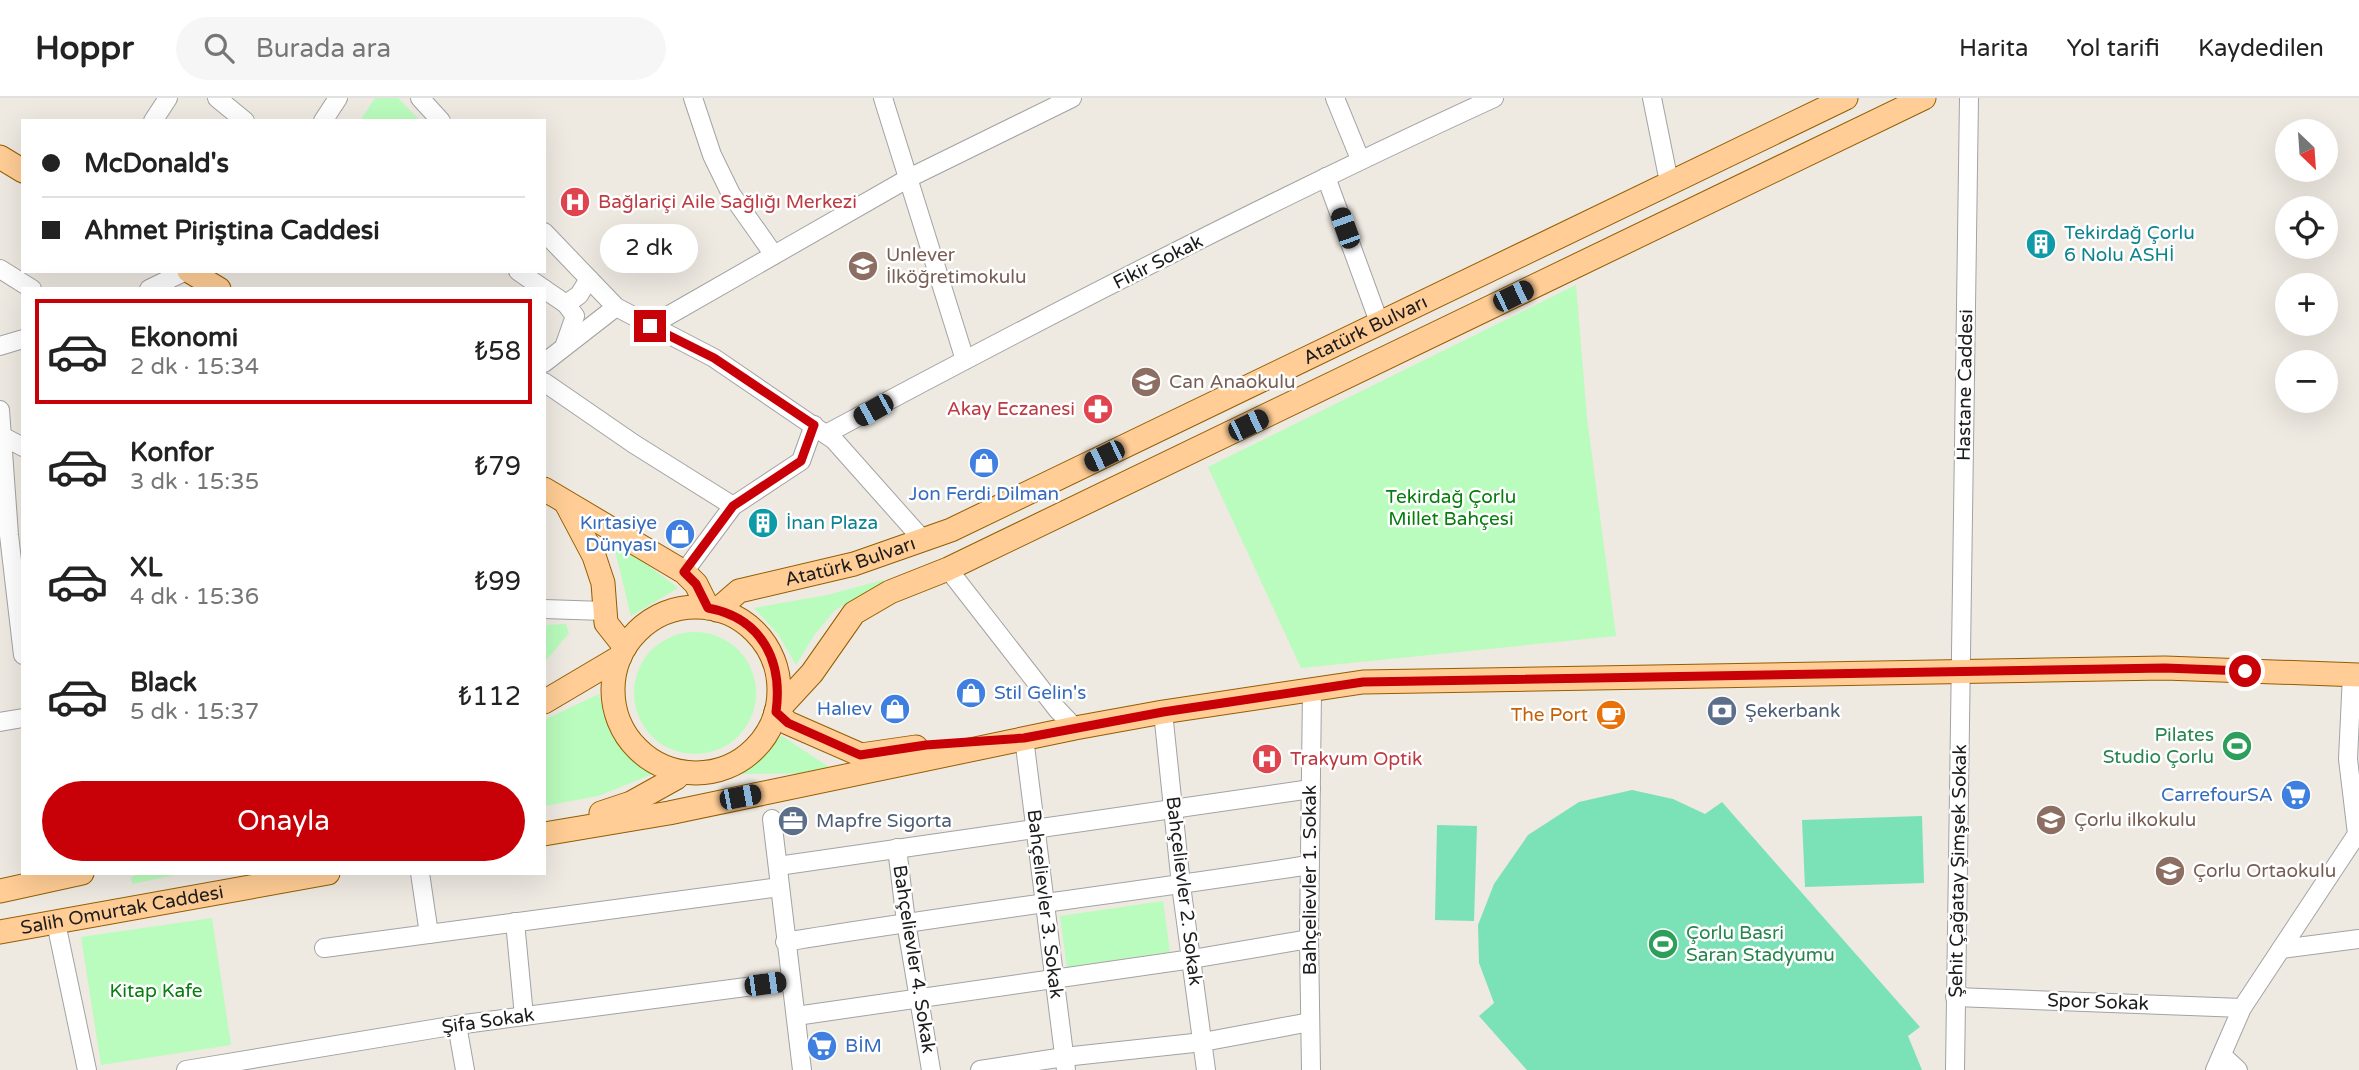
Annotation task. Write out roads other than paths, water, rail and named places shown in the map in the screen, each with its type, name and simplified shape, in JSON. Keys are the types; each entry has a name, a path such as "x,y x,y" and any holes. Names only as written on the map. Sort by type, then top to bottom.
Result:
{"main road":[{"name":"Atatürk Bulvarı","path":"712,609 739,591 854,564 951,530 1669,181 1846,98"},
{"name":"Atatürk Bulvarı","path":"776,712 812,673 854,613 890,592 948,569 1924,98"},
{"path":"0,157 21,170"},
{"path":"191,273 216,287"},
{"path":"546,490 684,572 696,584 712,609"},
{"path":"565,502 594,556 603,583 606,622 622,652 613,677 613,699 618,720 628,739 643,755 662,766 689,773 740,797"},
{"path":"546,701 622,652 644,626 669,611 688,607 712,609 737,618 755,631 768,649 776,668 779,690 776,712 759,744 746,756 713,771 689,773 631,803 546,832"},
{"path":"546,833 669,813 1024,738 1163,712 1378,682 2165,668 2356,675"},
{"path":"776,712 788,723 860,755 926,745 1024,738"},
{"name":"Salih Omurtak Caddesi","path":"0,891 69,875"},
{"name":"Salih Omurtak Caddesi","path":"0,932 317,875"}],"street":[{"path":"154,119 168,98"},
{"path":"217,98 243,119"},
{"path":"324,119 338,98"},
{"path":"420,98 439,119"},
{"path":"693,98 712,155 731,194 774,255"},
{"path":"883,98 965,360"},
{"path":"650,326 907,179 1072,98"},
{"path":"1335,98 1360,159"},
{"name":"Fikir Sokak","path":"684,572 733,506 801,461 825,433 1360,159 1493,98"},
{"path":"1652,98 1669,181"},
{"name":"Hastane Caddesi","path":"1962,671 1969,98"},
{"path":"1326,177 1379,322"},
{"path":"546,234 616,307 714,358 825,433 923,540"},
{"path":"0,269 29,287"},
{"path":"153,287 184,273"},
{"path":"521,273 541,287"},
{"path":"566,304 579,295 589,279"},
{"path":"546,290 566,304 575,316 564,347"},
{"path":"546,361 616,307"},
{"path":"0,346 21,340"},
{"path":"546,383 634,444 733,506"},
{"path":"0,410 4,536 21,642"},
{"path":"801,461 825,433"},
{"path":"2,436 21,446"},
{"path":"948,569 1057,709 1075,728"},
{"path":"546,609 604,611"},
{"name":"Şehit Çağatay Şimşek Sokak","path":"1955,1070 1962,671"},
{"path":"2238,1070 2219,1063 2242,1008 2358,837 2348,759 2356,675"},
{"name":"Bahçelievler 1. Sokak","path":"1311,1070 1308,939 1312,690"},
{"name":"Bahçelievler 2. Sokak","path":"1163,712 1181,885 1206,1070"},
{"path":"0,722 21,718"},
{"name":"Bahçelievler 3. Sokak","path":"1024,738 1065,1064"},
{"path":"778,866 1311,789"},
{"path":"772,819 802,1070"},
{"name":"Bahçelievler 4. Sokak","path":"897,849 906,922 931,1070"},
{"path":"785,942 906,922 1309,865"},
{"path":"420,875 429,934"},
{"path":"324,948 780,887"},
{"path":"515,922 524,1016"},
{"path":"56,923 87,1070"},
{"path":"796,1016 1308,939"},
{"path":"2281,949 2359,939"},
{"name":"Şifa Sokak","path":"186,1070 241,1065 457,1025 792,981"},
{"name":"Spor Sokak","path":"1955,997 2242,1008"},
{"path":"980,1070 1065,1064 1310,1022"},
{"path":"457,1025 465,1070"}],"place":[{"name":"Bağlariçi Aile Sağlığı Merkezi","path":"575,202"},
{"name":"Tekirdağ Çorlu 6 Nolu ASHİ","path":"2041,244"},
{"name":"Unlever İlköğretimokulu","path":"863,266"},
{"name":"Can Anaokulu","path":"1146,382"},
{"name":"Akay Eczanesi","path":"1098,409"},
{"name":"Jon Ferdi Dilman","path":"984,463"},
{"name":"İnan Plaza","path":"763,523"},
{"name":"Kırtasiye Dünyası","path":"680,534"},
{"name":"Stil Gelin's","path":"971,693"},
{"name":"Halıev","path":"895,709"},
{"name":"Şekerbank","path":"1722,711"},
{"name":"The Port","path":"1611,715"},
{"name":"Pilates Studio Çorlu","path":"2237,746"},
{"name":"Trakyum Optik","path":"1267,759"},
{"name":"CarrefourSA","path":"2296,795"},
{"name":"Çorlu ilkokulu","path":"2051,820"},
{"name":"Mapfre Sigorta","path":"793,821"},
{"name":"Çorlu Ortaokulu","path":"2170,871"},
{"name":"Çorlu Basri Saran Stadyumu","path":"1663,944"},
{"name":"BİM","path":"822,1046"}],"park label":[{"name":"Tekirdağ Çorlu Millet Bahçesi","path":"1451,508"},
{"name":"Kitap Kafe","path":"156,991"}]}
